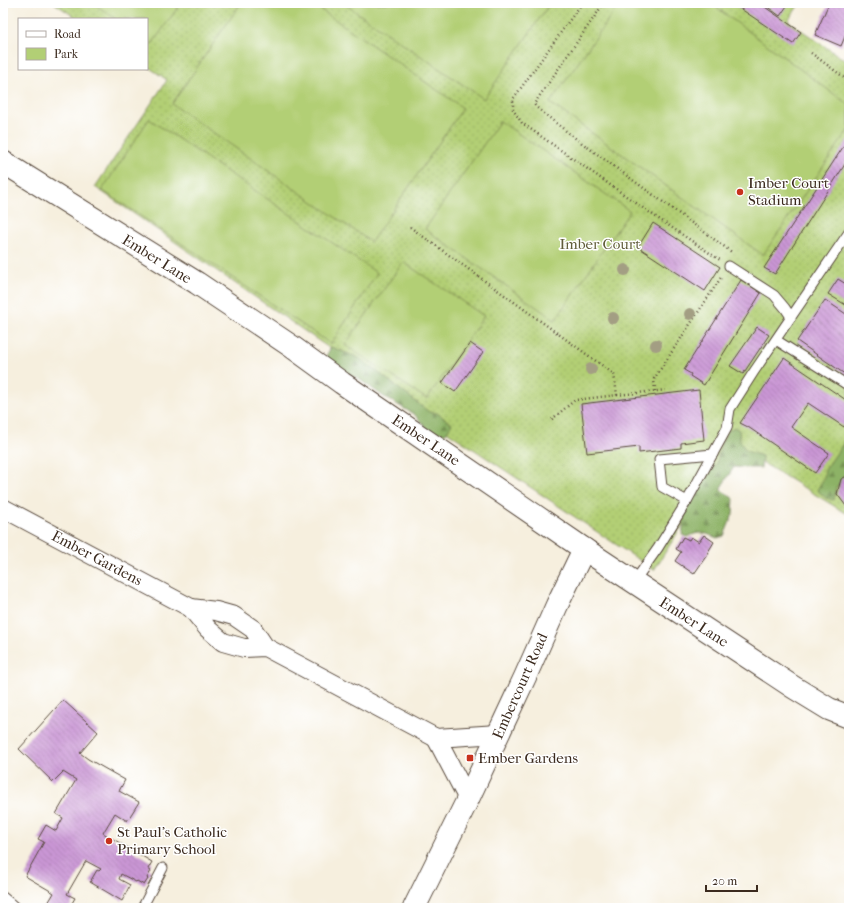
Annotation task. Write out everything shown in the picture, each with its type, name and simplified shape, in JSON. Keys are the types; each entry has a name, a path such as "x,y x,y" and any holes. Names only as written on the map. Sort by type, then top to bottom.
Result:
{"main road":[{"name":"Ember Lane","path":"3,162 210,292 291,346 342,384 584,549 793,688 829,709 849,717"},
{"name":"Embercourt Road","path":"414,908 468,799 584,549"}],"street":[{"name":"Ember Gardens","path":"3,508 191,608 216,611 234,616 253,629 265,647 436,738"},
{"name":"Ember Gardens","path":"191,608 208,629 223,642 244,648 265,647"},
{"path":"468,799 436,738 498,734"}],"lane":[{"path":"634,582 658,548 687,501 727,428 730,409 849,232"},
{"path":"729,266 774,295 791,317"},
{"path":"776,340 849,386"},
{"path":"687,501 662,487 659,459 713,454"},
{"path":"142,908 163,868"},
{"path":"3,897 16,908"}],"path":[{"path":"582,3 513,100 513,110 522,123 729,266 654,379 655,391"},
{"path":"604,3 534,104 571,135 736,255"},
{"path":"811,53 849,81"},
{"path":"410,227 614,374 616,395"},
{"path":"551,420 575,400 667,390"}],"green space":[{"name":"Imber Court","path":"54,3 800,3 788,21 849,63 849,515 733,445 654,570 436,424 332,350 95,187 167,80 148,67 148,18 76,18"},
{"path":"93,3 181,3 152,44 148,42 148,18 115,18"},
{"path":"241,3 311,3 463,108 371,242 172,104"},
{"path":"343,3 550,3 484,99"},
{"name":"Imber Court Stadium","path":"620,3 710,3 849,105 849,129 763,255 550,103"},
{"path":"149,119 377,273 331,344 102,190"},
{"path":"500,121 630,211 555,320 425,229"},
{"path":"403,262 484,316 427,399 345,345"},
{"path":"331,347 359,358 429,412 437,413 452,424 446,433 438,435 426,428 415,415 383,396 356,377 340,375 326,364 326,356"},
{"path":"734,427 739,430 740,441 746,451 762,456 761,468 734,467 720,489 734,499 733,514 724,536 717,538 699,533 688,537 682,535 685,512 696,491 716,465 721,444 727,432"},
{"path":"849,435 849,474 836,487 834,500 826,498 817,490 824,478 825,470"}],"building":[{"path":"732,3 759,3 801,32 793,44"},
{"path":"762,3 789,3 780,16"},
{"path":"829,3 849,3 849,27 841,46 815,35"},
{"path":"849,138 849,158 775,274 764,268"},
{"path":"653,223 720,267 705,291 638,247"},
{"path":"838,279 849,286 849,307 828,294"},
{"path":"741,280 761,293 704,385 684,370"},
{"path":"825,300 849,316 849,377 797,341"},
{"path":"757,327 769,335 743,374 730,366"},
{"path":"470,343 483,352 455,392 442,383"},
{"path":"784,358 849,402 849,420 844,427 808,403 791,427 829,453 815,473 740,423"},
{"path":"699,390 704,440 681,443 681,448 639,453 639,447 587,453 581,404"},
{"path":"849,475 849,507 846,506 837,494 841,479"},
{"path":"704,535 714,542 694,574 675,561 681,552 676,549 683,537 689,540 691,537 699,542"},
{"path":"63,700 98,732 80,753 125,780 119,791 139,802 127,821 115,813 103,833 152,862 148,869 151,871 144,885 121,874 119,879 130,885 122,901 90,882 97,870 99,871 101,869 86,861 67,894 75,898 69,908 45,908 54,893 25,876 44,842 38,839 46,825 56,831 63,818 56,814 76,780 63,772 53,782 19,749"}],"place":[{"name":"Imber Court Stadium","path":"740,192"},
{"name":"Ember Gardens","path":"470,758"},
{"name":"St Paul's Catholic Primary School","path":"109,841"}]}
